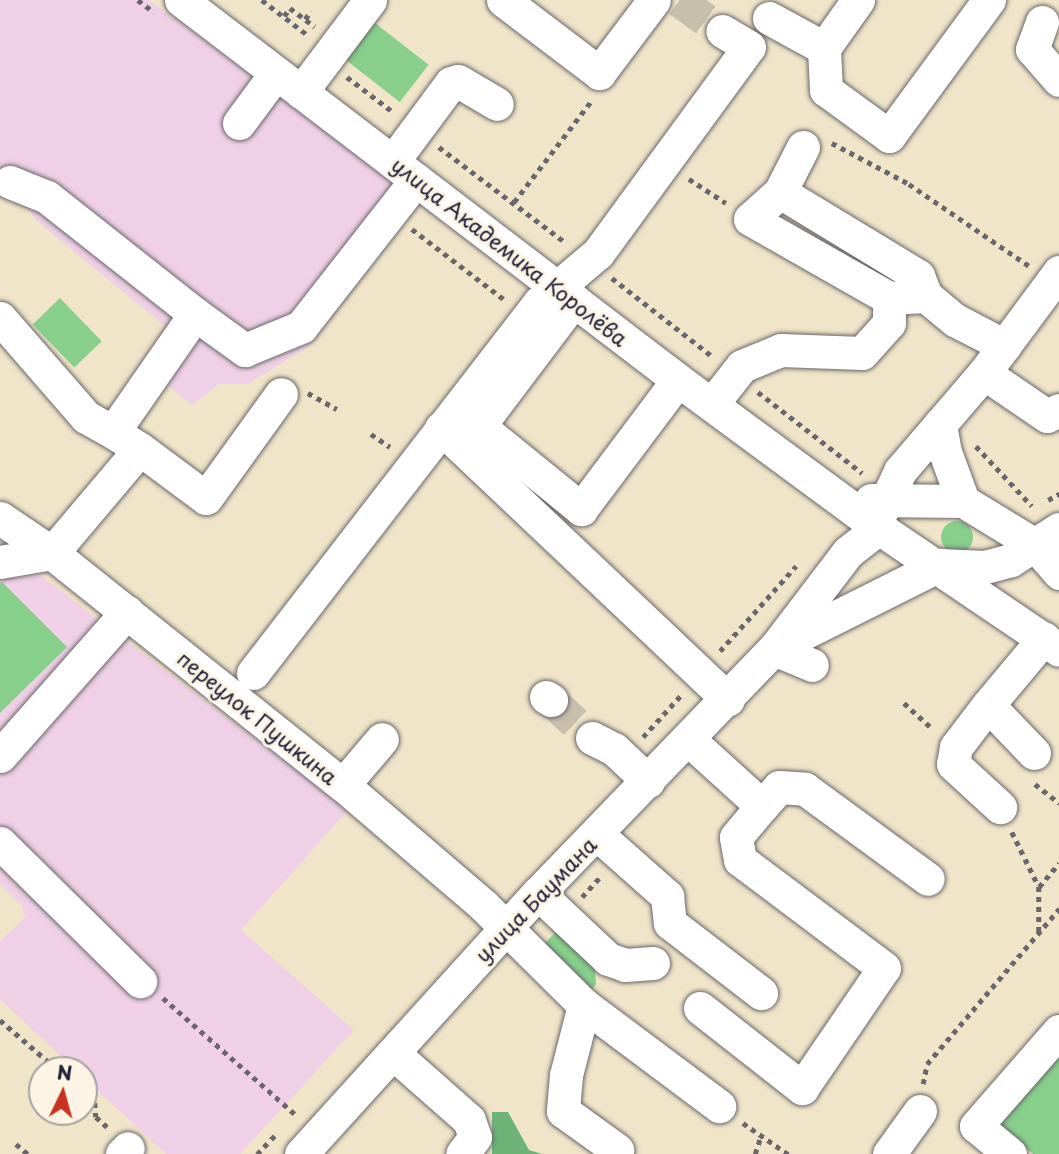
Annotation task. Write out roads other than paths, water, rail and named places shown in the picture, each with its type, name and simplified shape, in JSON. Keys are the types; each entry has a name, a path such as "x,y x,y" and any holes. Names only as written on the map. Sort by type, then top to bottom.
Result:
{"street":[{"path":"246,128 289,83 323,40 370,0"},
{"path":"503,0 598,73 654,0"},
{"path":"858,0 824,48 826,90 889,136 989,0"},
{"name":"улица Академика Королёва","path":"170,8 289,83 402,180 556,297 712,404 841,499 880,502 940,565 1051,644"},
{"path":"253,673 441,428 590,261 664,163 736,39 776,9 824,48"},
{"path":"1042,22 1032,49 1059,80"},
{"path":"10,182 47,197 245,350 301,327 402,180 415,129 451,83 458,81 497,104"},
{"path":"803,147 780,192 750,219 889,298 926,296"},
{"path":"780,192 918,276 926,296 955,320 1005,346"},
{"name":"улица Баумана","path":"301,1154 538,892 774,649 848,552 900,471 1052,294"},
{"path":"556,297 479,426 581,509 678,380"},
{"path":"712,404 742,366 781,350 862,353 889,323 889,298"},
{"path":"0,562 52,553 126,441 195,314"},
{"path":"0,318 86,417 126,441 206,498 281,394"},
{"path":"984,373 1047,415 1059,410"},
{"path":"940,424 945,452 963,502"},
{"path":"441,428 727,699"},
{"path":"880,502 963,502 1000,520 1047,537"},
{"name":"переулок Пушкина","path":"0,518 52,553 343,785 506,928 584,1005 719,1106"},
{"path":"985,567 1000,555 1000,520"},
{"path":"940,565 985,567 1011,560 1047,537"},
{"path":"1047,537 1059,573"},
{"name":"улица Баумана","path":"774,649 940,565"},
{"path":"0,756 127,612"},
{"path":"1000,807 953,764 956,747 988,705 1051,644"},
{"path":"774,649 812,665"},
{"path":"988,705 1034,754"},
{"path":"592,737 624,758 648,781"},
{"path":"343,785 382,739"},
{"path":"688,739 762,806"},
{"path":"700,1008 802,1088 884,968 740,860 736,837 779,787 805,789 928,879"},
{"path":"597,834 667,896 670,923 761,993"},
{"path":"0,843 140,981"},
{"path":"538,892 608,959 625,965 653,963"},
{"path":"584,1005 566,1075 563,1111 617,1150"},
{"path":"1010,1154 976,1126 1059,1031"},
{"path":"393,1053 469,1120 475,1137 461,1154"},
{"path":"889,1154 920,1111"}],"tunnel":[{"path":"679,0 722,31"},
{"path":"551,700 592,738"}]}
